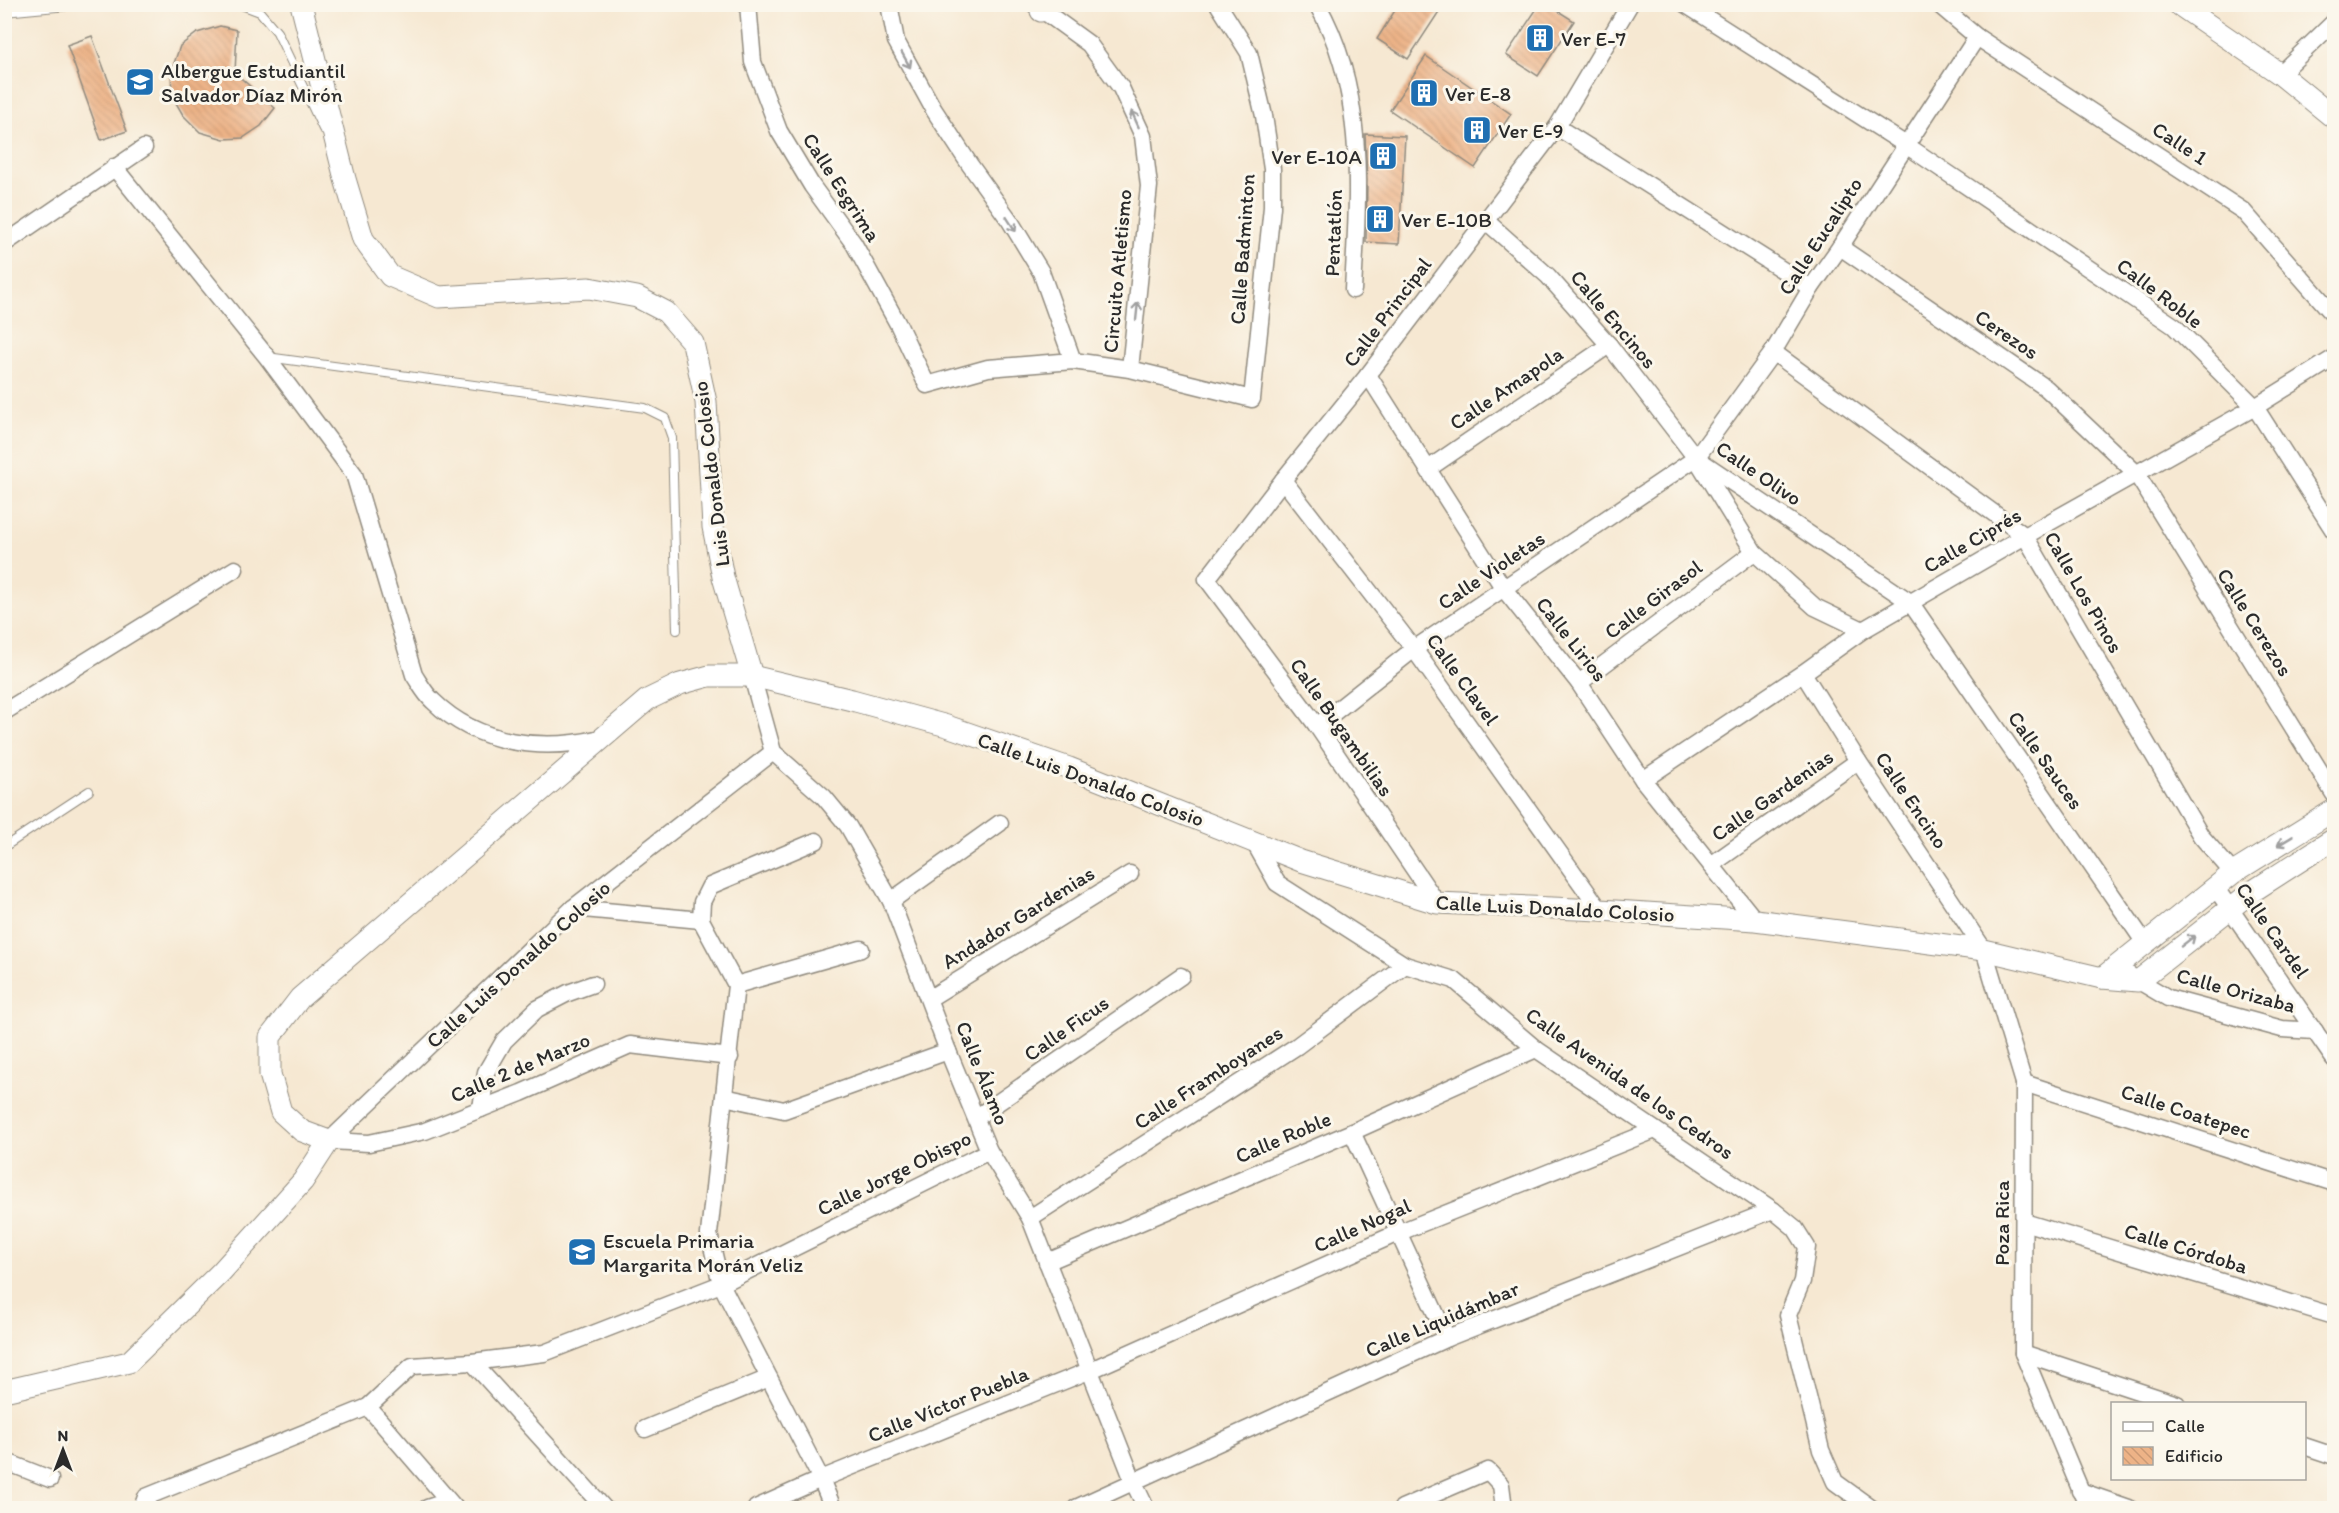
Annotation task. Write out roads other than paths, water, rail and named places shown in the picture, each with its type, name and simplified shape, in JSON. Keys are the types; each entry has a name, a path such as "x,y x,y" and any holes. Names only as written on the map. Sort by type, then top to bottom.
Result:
{"street":[{"name":"Luis Donaldo Colosio","path":"301,4 345,179 363,239 390,276 439,297 589,288 637,297 666,312 693,344 706,402 713,527 723,577 752,676"},
{"name":"Calle Esgrima","path":"748,4 753,62 778,131 812,186 854,244 899,326 927,385 988,368 1073,361"},
{"name":"Circuito Atletismo","path":"889,4 896,40 928,100 1010,221 1041,272 1073,361"},
{"name":"Calle Badminton","path":"1130,369 1252,399 1272,207 1272,169 1264,116 1249,53 1218,4"},
{"name":"Pentatlón","path":"1317,4 1344,69 1353,116 1357,168 1353,291"},
{"name":"Calle Principal","path":"1207,579 1368,375 1557,127 1630,4"},
{"name":"Calle Roble","path":"1685,4 1906,145 2174,326 2255,407 2334,531"},
{"name":"Calle 1","path":"1938,4 1977,37 2243,211 2334,315"},
{"path":"2178,4 2280,74 2334,118"},
{"name":"Circuito Atletismo","path":"1039,7 1089,44 1121,88 1143,136 1149,186 1130,369"},
{"path":"2280,74 2334,22"},
{"name":"Calle Eucalipto","path":"1696,458 1773,352 1811,288 1977,37"},
{"path":"1557,127 1811,288"},
{"path":"4,244 144,148"},
{"path":"114,167 267,357 354,474 414,675 431,700 463,725 495,737 535,745 572,745 605,736"},
{"name":"Calle Encinos","path":"1485,220 1548,276 1609,345 1696,458"},
{"name":"Cerezos","path":"1840,247 2046,387 2136,473"},
{"name":"Calle Amapola","path":"1428,469 1609,345"},
{"name":"Calle Los Pinos","path":"1773,352 2025,536 2202,837 2233,873"},
{"name":"Calle Ciprés","path":"1643,780 1863,630 2255,407 2334,358"},
{"path":"1073,361 1130,369"},
{"name":"Calle Lirios","path":"1368,375 1504,589 1579,683 1643,780 1755,920"},
{"name":"Calle Olivo","path":"1696,458 1754,552 1815,607 1863,630"},
{"name":"Calle Olivo","path":"1696,458 1911,602"},
{"name":"Calle Violetas","path":"1317,726 1414,649 1696,458"},
{"name":"Calle Cerezos","path":"2136,473 2334,794"},
{"name":"Calle Clavel","path":"1283,480 1414,649 1600,909"},
{"name":"Calle Girasol","path":"1579,683 1754,552"},
{"path":"4,712 235,569"},
{"name":"Calle Bugambilias","path":"1207,579 1317,726 1437,903"},
{"name":"Calle Sauces","path":"1911,602 2145,943"},
{"name":"Calle Encino","path":"1803,673 1984,950"},
{"name":"Calle Luis Donaldo Colosio","path":"773,752 573,908 329,1141 302,1131 281,1112 270,1074 270,1037 300,998 647,700 680,684 709,676 752,676 947,726 1069,768 1301,861 1437,903 1600,909 1755,920 1984,950 2109,973 2138,981"},
{"path":"752,676 773,752"},
{"name":"Calle Álamo","path":"773,752 824,797 848,826 891,901 989,1151 1030,1218 1146,1509"},
{"name":"Calle Gardenias","path":"1711,866 1858,760"},
{"path":"2109,973 2233,873 2331,819"},
{"path":"891,901 1000,823"},
{"path":"2138,981 2250,893 2334,838"},
{"name":"Calle Avenida de los Cedros","path":"1253,840 1277,883 1405,965 1454,980 1536,1049 1773,1210 1795,1228 1807,1247 1802,1281 1788,1315 1821,1450 1835,1482 1870,1509"},
{"path":"816,842 710,886 702,902 701,920 736,985 709,1234 722,1284 821,1479 833,1509"},
{"name":"Andador Gardenias","path":"930,998 1130,874"},
{"name":"Calle Cardel","path":"2215,887 2334,1059"},
{"path":"573,908 701,920"},
{"path":"736,985 861,949"},
{"name":"Poza Rica","path":"1984,950 2024,1083 2023,1353 2088,1509"},
{"name":"Calle Framboyanes","path":"1030,1218 1297,1046 1405,965"},
{"name":"Calle Ficus","path":"977,1117 1181,976"},
{"name":"Calle Orizaba","path":"2138,981 2168,998 2282,1029 2315,1030"},
{"path":"481,1109 486,1072 504,1041 537,1009 568,993 593,984"},
{"name":"Calle 2 de Marzo","path":"329,1141 369,1143 425,1131 630,1045 730,1057"},
{"name":"Calle Roble","path":"1047,1262 1352,1132 1536,1049"},
{"path":"724,1097 784,1110 948,1051"},
{"name":"Calle Coatepec","path":"2024,1083 2334,1183"},
{"name":"Calle Nogal","path":"1091,1370 1400,1232 1655,1130"},
{"path":"1352,1132 1447,1338"},
{"path":"4,1391 129,1362 229,1263 303,1181 329,1141"},
{"name":"Calle Jorge Obispo","path":"368,1407 412,1366 472,1362 544,1353 722,1284 989,1151"},
{"name":"Calle Liquidámbar","path":"1076,1509 1447,1338 1773,1210"},
{"name":"Calle Córdoba","path":"2024,1222 2334,1316"},
{"path":"2023,1353 2171,1402"},
{"path":"472,1362 604,1509"},
{"name":"Calle Víctor Puebla","path":"756,1509 821,1479 1091,1370"},
{"path":"645,1429 770,1378"},
{"path":"144,1503 368,1407 451,1505"},
{"path":"2306,1447 2334,1455"},
{"path":"4,1461 50,1479"},
{"path":"1402,1509 1488,1471 1501,1485 1504,1509"},
{"path":"2080,1491 2129,1509"},
{"path":"427,1509 451,1505"}],"lane":[{"path":"4,12 88,4"},
{"path":"239,4 260,12 277,32 306,89 345,179"},
{"path":"267,357 645,408 665,418 672,438 678,630"},
{"path":"4,847 89,791"}],"place":[{"name":"Ver E-7","path":"1540,38"},
{"name":"Albergue Estudiantil Salvador Díaz Mirón","path":"140,82"},
{"name":"Ver E-8","path":"1424,93"},
{"name":"Ver E-9","path":"1477,130"},
{"name":"Ver E-10A","path":"1383,156"},
{"name":"Ver E-10B","path":"1380,219"},
{"name":"Escuela Primaria Margarita Morán Veliz","path":"582,1252"}]}
